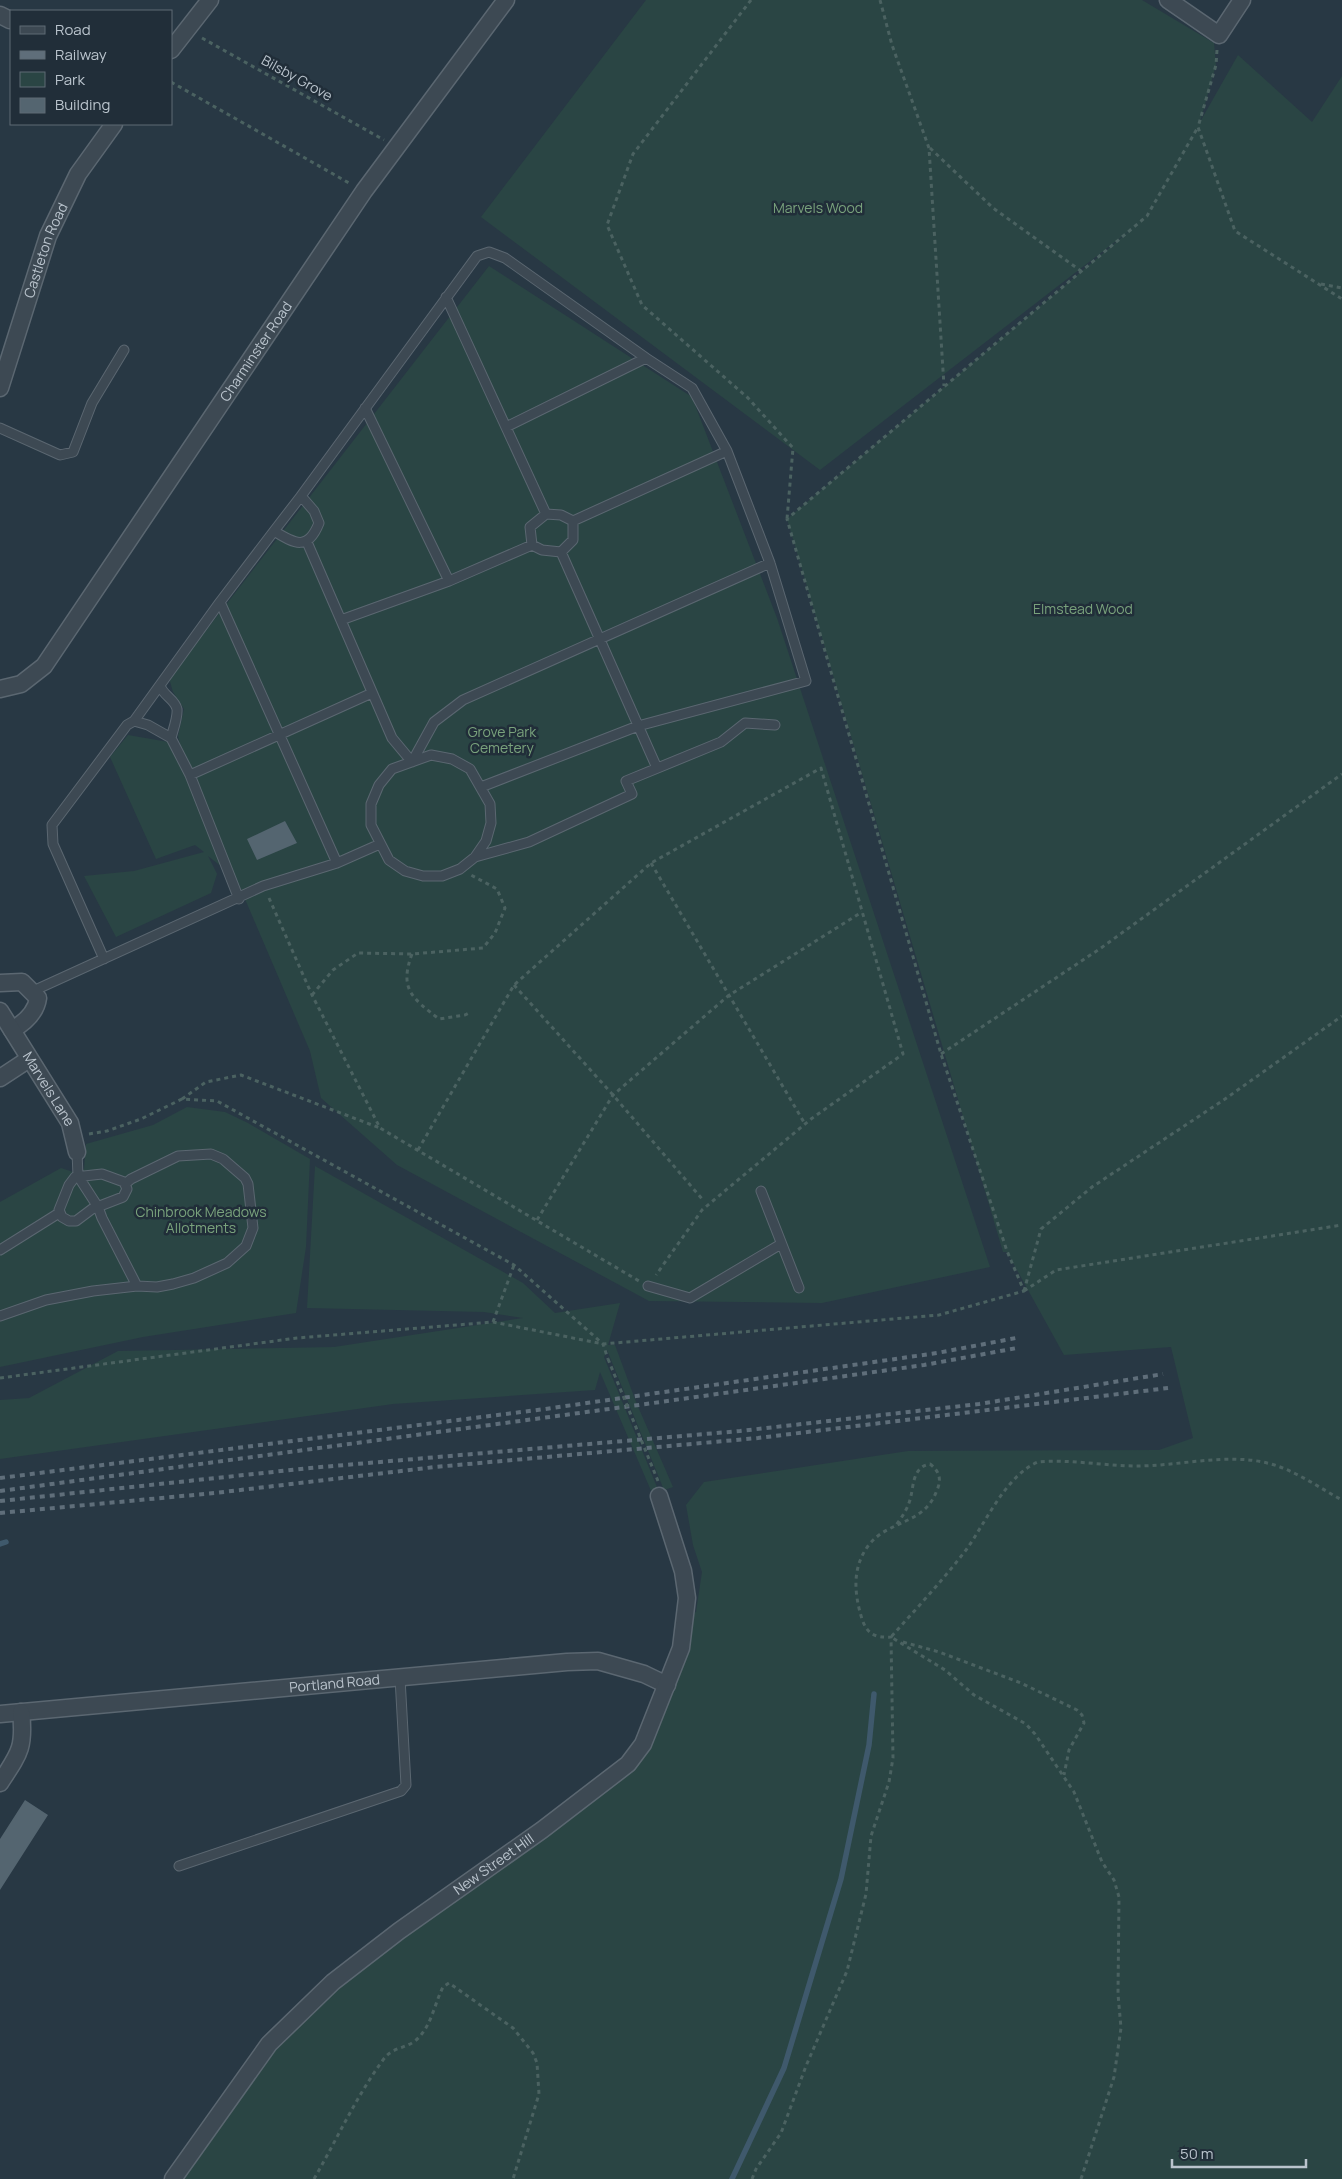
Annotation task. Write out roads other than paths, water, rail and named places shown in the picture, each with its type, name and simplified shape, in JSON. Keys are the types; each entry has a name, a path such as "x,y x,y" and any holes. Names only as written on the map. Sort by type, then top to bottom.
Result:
{"street":[{"path":"172,49 210,0"},
{"name":"Charminster Road","path":"0,689 21,684 44,666 364,191 506,0"},
{"path":"1168,0 1219,35 1242,0"},
{"name":"Castleton Road","path":"0,388 48,236 78,174 113,125"},
{"path":"0,983 22,982 38,998 35,1008 29,1017 12,1030"},
{"name":"Marvels Lane","path":"0,1011 70,1123 76,1144"},
{"path":"0,1078 29,1059"},
{"name":"New Street Hill","path":"173,2179 269,2044 332,1982 399,1931 542,1830 628,1764 643,1744 681,1648 687,1598 683,1571 659,1489"},
{"name":"Portland Road","path":"0,1714 598,1661 644,1674 667,1685"},
{"path":"0,1783 19,1754 24,1736 22,1712"}],"lane":[{"path":"104,959 53,844 52,825 97,763 128,725 134,721 477,256 489,252 505,258 646,358 692,388 727,451 770,563 806,681 638,726 481,787"},
{"path":"446,298 546,514"},
{"path":"0,428 60,456 73,452 92,403 124,350"},
{"path":"506,427 646,358"},
{"path":"365,408 450,581"},
{"path":"573,521 727,451"},
{"path":"274,531 298,543 307,542 315,534 319,523 314,511 301,496"},
{"path":"532,545 530,527 546,514 561,515 573,521"},
{"path":"532,545 542,550 560,552 573,540 573,521"},
{"path":"307,542 392,738 412,762"},
{"path":"341,620 450,581 532,545"},
{"path":"560,552 601,638 657,768"},
{"path":"412,762 434,722 463,700 770,563"},
{"path":"220,602 336,863"},
{"path":"160,685 163,692 174,702 177,709 171,738"},
{"path":"190,776 372,693"},
{"path":"134,721 148,725 171,738 190,776 240,899"},
{"path":"476,857 486,841 491,823 490,804 470,770 452,759 431,755 392,769 379,785 371,804 371,825 389,860 405,871 423,876 442,876 460,869 476,857 529,842 632,794 626,781 721,742 745,723 775,725"},
{"path":"33,992 240,899 263,886 336,863 380,844"},
{"path":"76,1144 78,1176 98,1206 102,1218 137,1286"},
{"path":"0,1316 46,1300 112,1288 157,1287 173,1284 194,1278 227,1263 246,1246 253,1228 248,1184 245,1178 223,1159 211,1154 178,1156 131,1179 126,1184"},
{"path":"0,1250 60,1214 69,1185 78,1176 102,1174 115,1177 126,1184"},
{"path":"60,1214 65,1220 76,1221 98,1206 123,1197 127,1189 126,1184"},
{"path":"762,1191 799,1288"},
{"path":"648,1286 690,1298 782,1244"},
{"path":"179,1866 401,1791 406,1785 406,1779 400,1678"}],"waterway":[{"path":"0,1544 6,1542"},
{"path":"732,2179 784,2068 841,1879 869,1745 874,1694"}],"railway":[{"path":"0,1478 545,1409 937,1353 1016,1338"},
{"path":"0,1491 924,1365 1017,1348"},
{"path":"0,1501 310,1468 740,1431 979,1404 1163,1374"},
{"path":"0,1513 215,1493 435,1467 758,1438 1168,1388"}],"park label":[{"name":"Marvels Wood","path":"818,208"},
{"name":"Elmstead Wood","path":"1083,609"},
{"name":"Grove Park Cemetery","path":"502,740"},
{"name":"Chinbrook Meadows Allotments","path":"201,1220"}]}
